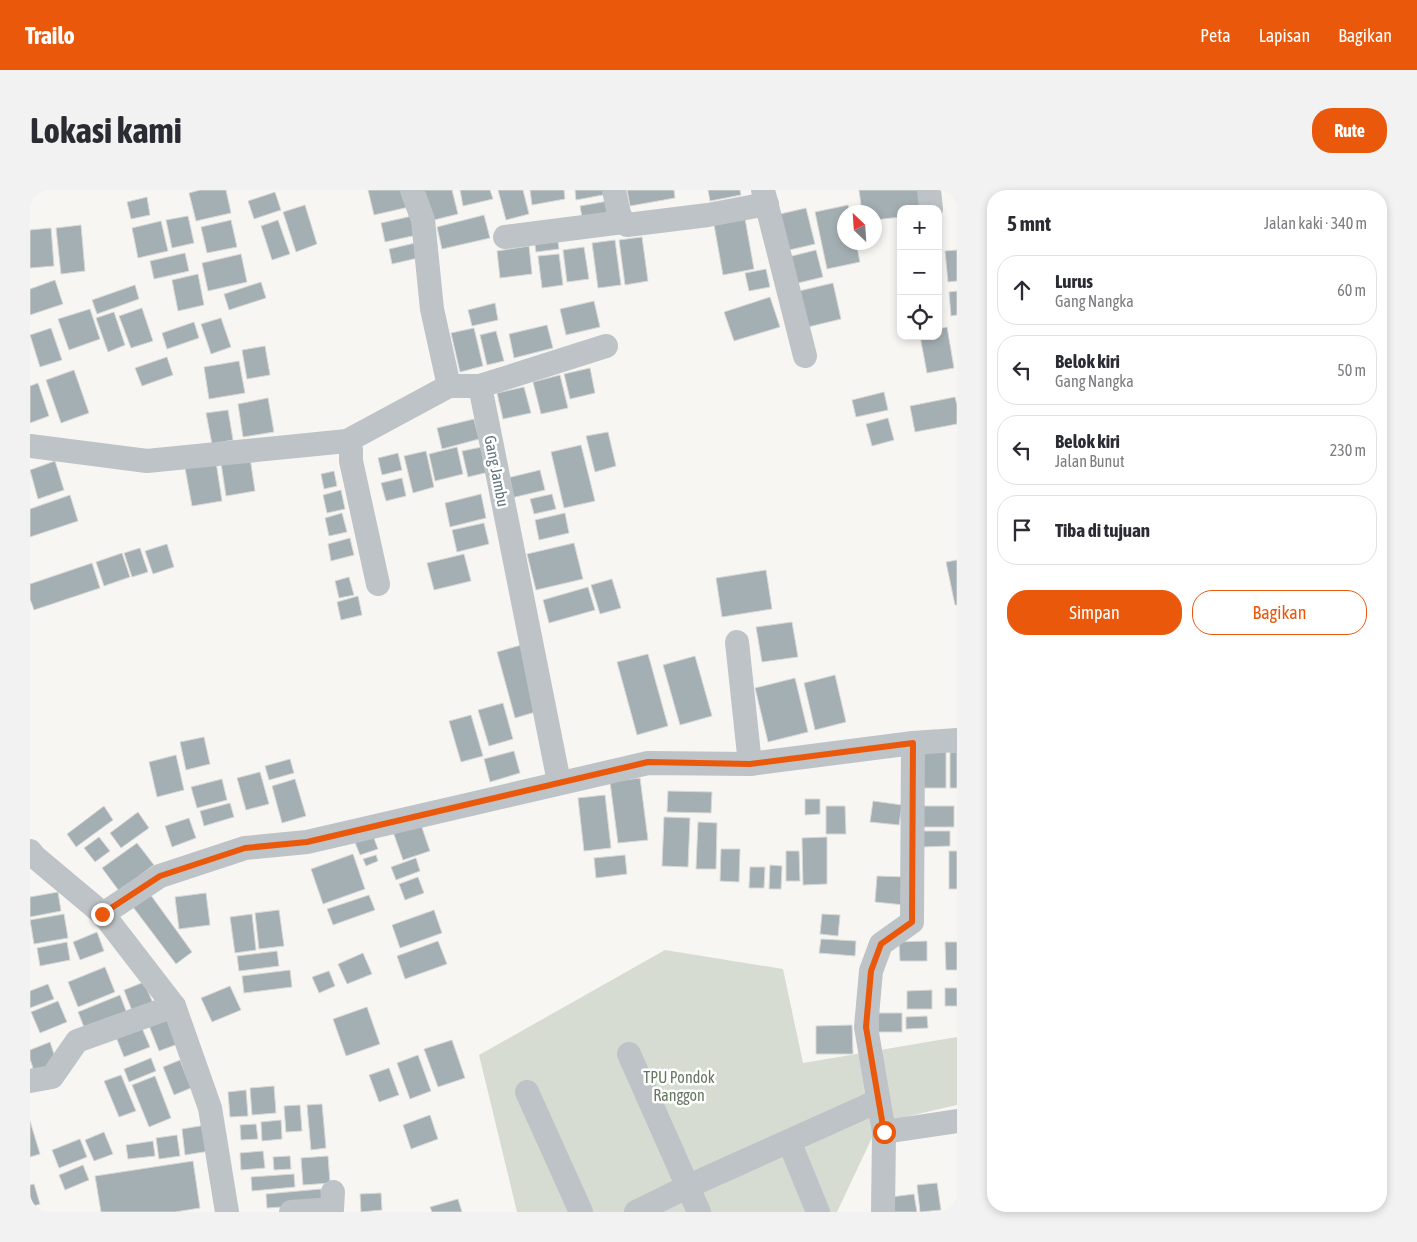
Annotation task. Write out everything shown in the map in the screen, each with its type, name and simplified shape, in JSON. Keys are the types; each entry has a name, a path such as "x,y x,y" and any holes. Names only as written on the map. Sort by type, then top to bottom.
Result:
{"street":[{"path":"412,190 423,220 432,309 449,386"},
{"path":"614,190 620,217 627,225 708,215 765,197 805,356"},
{"path":"929,190 931,205"},
{"path":"505,237 623,222"},
{"path":"30,446 147,461 347,441 449,386 480,386 606,346"},
{"name":"Gang Jambu","path":"480,386 559,782"},
{"path":"347,441 351,450 351,461 378,584"},
{"path":"737,642 750,764"},
{"path":"102,914 160,876 245,848 307,842 648,762 750,764 913,743 957,740"},
{"path":"883,1212 884,1132 866,1027 868,995 871,971 881,944 912,922 913,743"},
{"path":"30,851 102,914 174,1006 210,1108 227,1212"},
{"path":"30,1081 52,1077 77,1041 174,1006"},
{"path":"629,1054 700,1212"},
{"path":"527,1092 580,1212"},
{"path":"636,1212 688,1186 878,1101"},
{"path":"884,1132 957,1121"},
{"path":"789,1141 818,1212"},
{"path":"291,1212 332,1204"}],"green space":[{"name":"TPU Pondok Ranggon","path":"665,950 783,969 803,1063 957,1037 957,1105 879,1123 837,1212 517,1212 479,1055"}],"building":[{"path":"200,190 226,190 231,213 196,221 189,193"},
{"path":"368,190 405,190 409,207 374,215"},
{"path":"423,190 452,190 458,214 430,221"},
{"path":"460,190 490,190 493,199 463,206"},
{"path":"498,190 523,190 529,214 506,220"},
{"path":"530,190 564,190 565,199 532,205"},
{"path":"575,190 607,190 608,194 576,200"},
{"path":"627,190 674,190 675,198 630,206"},
{"path":"708,190 740,190 741,195 710,201"},
{"path":"859,190 922,190 924,205 897,205 897,217 882,219 882,205 861,205"},
{"path":"275,192 281,210 254,219 248,201"},
{"path":"147,197 150,215 131,219 127,202"},
{"path":"608,201 611,218 583,223 580,206"},
{"path":"305,205 317,244 296,252 283,212"},
{"path":"837,207 837,250 858,250 860,262 827,269 815,212"},
{"path":"806,208 815,244 785,251 776,215"},
{"path":"744,213 754,269 723,275 713,219"},
{"path":"484,215 490,238 442,249 437,227"},
{"path":"188,216 194,243 172,248 166,220"},
{"path":"412,216 417,235 385,242 381,223"},
{"path":"231,220 237,247 207,253 201,227"},
{"path":"278,220 290,254 272,260 261,226"},
{"path":"161,221 168,251 138,258 132,228"},
{"path":"81,225 85,271 61,274 56,228"},
{"path":"51,228 54,266 30,268 30,230"},
{"path":"557,235 559,249 536,252 534,238"},
{"path":"642,237 648,281 625,285 619,240"},
{"path":"615,240 621,285 598,288 592,243"},
{"path":"415,243 418,258 392,264 389,249"},
{"path":"529,246 532,274 500,278 497,251"},
{"path":"584,247 589,279 567,282 563,250"},
{"path":"816,250 823,277 794,284 788,257"},
{"path":"957,250 957,281 948,282 945,251"},
{"path":"185,253 189,271 154,279 150,261"},
{"path":"241,254 247,282 208,291 202,263"},
{"path":"559,254 563,285 542,288 538,256"},
{"path":"766,269 770,287 749,291 745,273"},
{"path":"198,274 204,305 178,311 172,280"},
{"path":"55,280 63,304 30,315 30,289"},
{"path":"261,282 266,298 229,310 224,294"},
{"path":"833,283 841,319 808,327 799,291"},
{"path":"135,285 139,299 97,314 92,300"},
{"path":"957,291 957,315 951,316 949,292"},
{"path":"770,297 780,327 734,341 724,312"},
{"path":"594,301 600,327 566,335 560,309"},
{"path":"495,303 498,320 472,326 468,310"},
{"path":"142,308 153,341 131,348 119,316"},
{"path":"90,309 100,339 69,350 58,319"},
{"path":"114,312 125,345 108,352 96,318"},
{"path":"221,318 231,347 211,354 201,324"},
{"path":"194,322 199,338 167,349 162,333"},
{"path":"547,325 553,348 514,358 509,334"},
{"path":"947,327 954,368 927,373 921,340 942,340 942,328"},
{"path":"51,328 62,360 40,367 30,335"},
{"path":"474,328 483,366 460,372 451,333"},
{"path":"496,331 504,361 487,365 480,335"},
{"path":"265,346 270,375 247,379 242,350"},
{"path":"167,357 173,375 142,386 135,368"},
{"path":"239,361 245,393 209,399 204,367"},
{"path":"590,368 595,393 570,399 564,374"},
{"path":"74,370 89,413 61,423 46,380"},
{"path":"560,375 568,408 541,414 533,382"},
{"path":"38,383 49,416 30,423 30,386"},
{"path":"524,387 531,413 503,419 497,393"},
{"path":"884,392 888,410 856,417 852,400"},
{"path":"955,397 957,424 915,432 910,406"},
{"path":"268,398 274,432 243,437 238,404"},
{"path":"228,410 233,440 212,444 206,413"},
{"path":"888,418 894,440 872,446 866,424"},
{"path":"474,419 479,439 442,449 437,428"},
{"path":"608,432 616,466 595,472 586,436"},
{"path":"581,445 595,501 564,508 551,452"},
{"path":"487,446 493,471 468,477 462,451"},
{"path":"457,447 463,474 435,481 429,454"},
{"path":"426,451 434,487 413,493 404,456"},
{"path":"398,453 402,470 382,475 378,458"},
{"path":"250,458 255,491 226,496 221,463"},
{"path":"55,461 64,490 38,499 30,470"},
{"path":"216,462 222,501 192,506 185,468"},
{"path":"540,470 545,490 511,498 507,478"},
{"path":"334,471 337,486 324,489 321,474"},
{"path":"402,478 406,496 386,501 381,483"},
{"path":"341,490 345,509 327,513 323,495"},
{"path":"481,494 486,518 450,527 445,503"},
{"path":"552,494 556,509 534,514 530,499"},
{"path":"70,495 78,521 30,537 30,509"},
{"path":"342,513 347,532 329,536 325,518"},
{"path":"565,513 569,533 539,540 535,520"},
{"path":"484,523 489,544 457,552 452,530"},
{"path":"350,538 354,555 331,561 328,544"},
{"path":"574,543 583,579 536,590 527,554"},
{"path":"167,544 174,567 153,574 145,551"},
{"path":"140,548 148,572 132,577 124,553"},
{"path":"122,553 130,577 104,586 96,562"},
{"path":"464,554 471,581 434,590 427,563"},
{"path":"957,560 957,605 955,605 946,562"},
{"path":"92,563 100,588 34,610 30,599 30,584"},
{"path":"766,570 772,609 722,617 716,578"},
{"path":"349,577 354,595 339,598 335,581"},
{"path":"612,579 621,608 600,614 591,585"},
{"path":"588,587 595,610 549,623 543,600"},
{"path":"358,596 362,615 341,620 337,602"},
{"path":"792,622 798,657 762,662 756,627"},
{"path":"521,645 539,711 515,718 497,652"},
{"path":"648,654 668,726 637,735 617,662"},
{"path":"695,656 712,716 680,725 663,665"},
{"path":"835,675 846,722 815,730 804,683"},
{"path":"795,678 808,732 768,742 755,688"},
{"path":"503,703 513,739 489,746 478,710"},
{"path":"471,715 483,756 461,762 449,721"},
{"path":"204,737 210,764 186,770 180,742"},
{"path":"920,747 946,747 946,788 920,788"},
{"path":"514,751 520,773 490,782 484,759"},
{"path":"950,752 957,752 957,788 950,788"},
{"path":"176,755 184,790 157,797 149,762"},
{"path":"290,759 294,773 269,780 265,766"},
{"path":"260,772 269,804 246,810 237,778"},
{"path":"640,778 648,840 618,843 610,782"},
{"path":"222,779 227,800 197,808 191,787"},
{"path":"295,779 306,816 282,823 272,786"},
{"path":"668,791 712,792 711,813 667,812"},
{"path":"605,795 611,848 584,851 578,798"},
{"path":"805,799 820,799 820,814 805,815"},
{"path":"873,801 902,805 899,825 870,822"},
{"path":"230,803 234,817 204,826 200,811"},
{"path":"104,806 113,820 76,847 67,834"},
{"path":"826,806 845,806 846,834 826,834"},
{"path":"921,806 954,806 954,827 921,827"},
{"path":"138,812 149,828 121,848 110,833"},
{"path":"664,817 690,818 688,867 662,866"},
{"path":"189,818 196,838 172,847 165,826"},
{"path":"419,819 430,851 403,860 392,829"},
{"path":"698,822 717,823 716,869 696,869"},
{"path":"921,831 950,831 950,846 921,847"},
{"path":"372,833 378,849 360,855 354,840"},
{"path":"99,837 110,851 95,862 84,848"},
{"path":"827,837 827,884 803,885 802,838"},
{"path":"137,843 154,865 119,891 102,868"},
{"path":"721,849 740,849 739,882 720,881"},
{"path":"786,851 799,851 800,881 786,881"},
{"path":"949,851 957,851 957,889 949,889"},
{"path":"353,854 365,889 323,904 311,869"},
{"path":"376,855 378,861 366,866 363,859"},
{"path":"625,855 627,874 596,878 594,858"},
{"path":"416,858 420,871 396,880 391,867"},
{"path":"770,865 782,866 781,889 769,889"},
{"path":"750,867 765,867 764,888 749,888"},
{"path":"877,876 907,877 905,905 875,902"},
{"path":"418,877 424,893 405,900 399,884"},
{"path":"58,892 61,911 30,917 30,897"},
{"path":"206,893 210,925 179,929 175,897"},
{"path":"150,894 192,952 176,964 133,907"},
{"path":"369,895 375,910 333,925 327,909"},
{"path":"279,910 284,946 259,949 255,913"},
{"path":"434,910 442,933 400,948 392,925"},
{"path":"64,914 68,938 34,944 30,920"},
{"path":"252,914 256,950 235,953 230,917"},
{"path":"822,914 840,915 838,936 820,934"},
{"path":"97,932 104,951 80,960 73,942"},
{"path":"821,939 856,941 855,956 819,953"},
{"path":"438,941 447,964 405,979 397,956"},
{"path":"927,941 927,961 900,961 899,942"},
{"path":"67,942 70,960 40,966 37,948"},
{"path":"945,942 957,942 957,970 946,970"},
{"path":"277,951 279,966 239,971 237,956"},
{"path":"363,953 372,974 347,984 338,964"},
{"path":"105,967 115,992 78,1007 68,982"},
{"path":"290,970 292,987 244,993 242,976"},
{"path":"329,971 335,986 319,993 312,977"},
{"path":"144,982 155,1008 134,1016 124,990"},
{"path":"48,984 54,999 30,1008 30,991"},
{"path":"230,986 241,1010 212,1022 201,998"},
{"path":"945,988 957,988 957,1006 945,1006"},
{"path":"932,990 932,1009 907,1009 907,991"},
{"path":"120,995 128,1016 86,1032 78,1012"},
{"path":"58,1001 67,1022 40,1033 31,1012"},
{"path":"367,1007 380,1044 346,1056 333,1019"},
{"path":"164,1010 178,1044 159,1051 146,1018"},
{"path":"878,1013 902,1013 902,1032 878,1032"},
{"path":"927,1016 928,1028 906,1029 906,1017"},
{"path":"139,1021 150,1047 124,1057 114,1032"},
{"path":"852,1025 853,1054 816,1054 816,1026"},
{"path":"452,1040 465,1078 438,1087 424,1049"},
{"path":"50,1042 58,1066 35,1074 30,1059 30,1050"},
{"path":"418,1055 431,1091 410,1099 397,1063"},
{"path":"151,1058 156,1071 129,1082 124,1069"},
{"path":"180,1060 191,1088 174,1095 163,1067"},
{"path":"389,1068 399,1095 379,1102 369,1075"},
{"path":"121,1075 136,1111 119,1117 104,1081"},
{"path":"155,1076 171,1118 149,1127 132,1085"},
{"path":"274,1086 276,1113 252,1115 250,1088"},
{"path":"246,1090 248,1116 230,1117 228,1092"},
{"path":"322,1104 326,1148 311,1150 307,1105"},
{"path":"300,1105 302,1131 286,1132 284,1106"},
{"path":"430,1115 438,1139 411,1149 403,1125"},
{"path":"281,1120 282,1139 262,1141 261,1122"},
{"path":"30,1121 40,1154 30,1157"},
{"path":"256,1124 258,1139 241,1140 240,1125"},
{"path":"206,1125 210,1151 185,1155 182,1129"},
{"path":"104,1132 113,1154 94,1161 85,1140"},
{"path":"177,1135 180,1156 159,1159 156,1138"},
{"path":"80,1139 87,1157 59,1168 52,1150"},
{"path":"153,1141 155,1156 128,1159 126,1145"},
{"path":"263,1151 265,1168 241,1170 240,1153"},
{"path":"290,1156 291,1169 274,1170 273,1157"},
{"path":"328,1156 330,1183 303,1185 301,1158"},
{"path":"193,1161 200,1208 175,1212 101,1212 95,1176"},
{"path":"83,1165 89,1180 65,1190 59,1175"},
{"path":"294,1174 295,1187 252,1191 251,1177"},
{"path":"937,1183 941,1210 920,1212 917,1185"},
{"path":"34,1184 40,1204 30,1207 30,1185"},
{"path":"321,1189 322,1204 267,1208 266,1194"},
{"path":"381,1193 382,1210 361,1212 360,1194"},
{"path":"914,1194 917,1212 893,1212 891,1197"},
{"path":"458,1199 462,1212 432,1212 430,1207"}],"route":[{"path":"102,914 160,876 245,848 307,842 648,762 750,764 913,743 912,922 881,944 871,971 868,995 866,1027 884,1132"}]}
